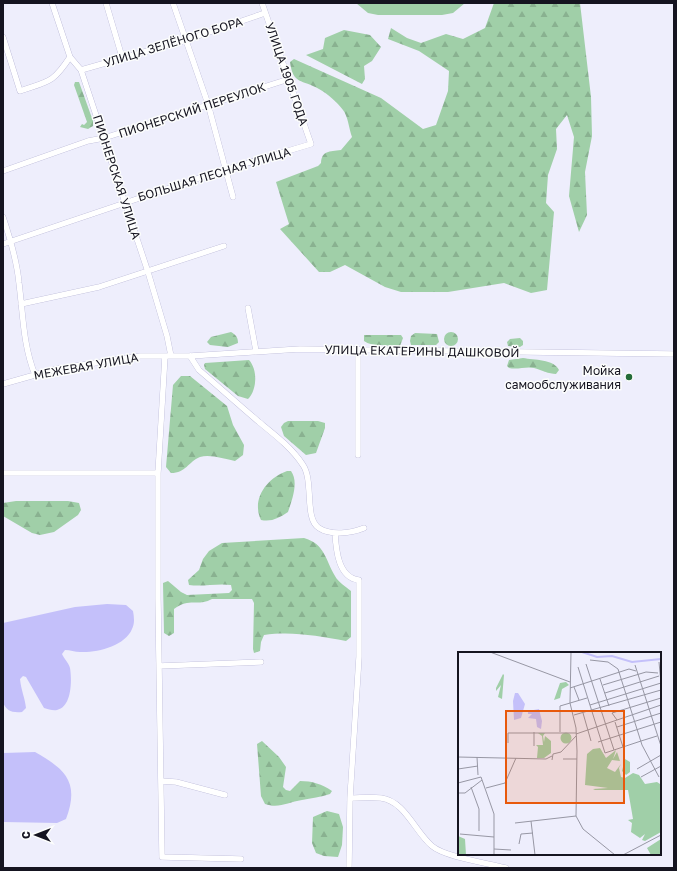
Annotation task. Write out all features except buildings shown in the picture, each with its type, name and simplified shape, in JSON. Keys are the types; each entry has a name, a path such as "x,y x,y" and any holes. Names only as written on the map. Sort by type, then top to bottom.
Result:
{"street":[{"name":"ПИОНЕРСКАЯ УЛИЦА","path":"52,3 70,57 81,70 148,272 167,336 168,356 158,473 162,857 241,859"},
{"path":"106,3 122,57"},
{"path":"173,3 208,104 233,197"},
{"name":"УЛИЦА 1905 ГОДА","path":"262,3 311,144"},
{"name":"УЛИЦА ЗЕЛЁНОГО БОРА","path":"81,70 122,57 186,40 265,13"},
{"path":"3,37 20,91 51,81 60,72 70,57"},
{"name":"ПИОНЕРСКИЙ ПЕРЕУЛОК","path":"3,171 88,141 104,138 289,79"},
{"name":"БОЛЬШАЯ ЛЕСНАЯ УЛИЦА","path":"3,244 225,169 311,144"},
{"path":"3,217 11,242 19,282 30,361 35,374"},
{"path":"21,304 99,287 224,246"},
{"path":"248,308 256,351"},
{"path":"358,350 358,455"},
{"name":"УЛИЦА ЕКАТЕРИНЫ ДАШКОВОЙ","path":"168,356 190,356 256,351 358,350 674,354"},
{"name":"МЕЖЕВАЯ УЛИЦА","path":"3,384 35,374 130,357 168,356"},
{"path":"190,356 199,370 284,443 304,466 308,476 312,519 318,528 327,532 335,533 364,528"},
{"path":"3,473 158,473"},
{"path":"335,533 336,550 345,574 352,579 359,580 359,657 350,798 349,868"},
{"path":"159,666 261,662"},
{"path":"161,781 182,784 225,795"},
{"path":"350,798 381,798 389,800 398,806 432,846 442,851 506,868"}],"green space":[{"path":"356,3 465,3 453,13 442,15 378,15 368,13"},
{"path":"494,3 580,3 591,97 592,136 585,172 587,215 579,232 569,196 574,137 567,115 556,129 557,149 548,175 546,203 554,212 547,290 531,293 504,283 448,292 401,292 385,287 345,265 330,272 319,272 280,229 289,224 276,182 318,166 321,163 323,156 327,152 341,150 352,137 345,113 341,107 322,91 296,78 293,75 290,62 294,59 381,98 423,129 436,125 448,91 449,71 419,51 388,39 391,28 407,38 421,43 446,34 463,39 485,28"},
{"path":"344,30 370,35 381,47 372,61 364,66 365,79 362,84 306,55 323,49 325,38"},
{"path":"75,82 79,82 93,121 93,126 88,129 80,127 82,124 84,125 87,122 74,85"},
{"path":"231,332 238,339 238,343 228,347 210,345 207,342 211,337"},
{"path":"451,332 456,334 458,339 456,344 451,346 446,344 444,339 446,334"},
{"path":"415,333 437,334 439,342 436,345 411,345 411,336"},
{"path":"364,335 401,335 403,338 400,346 381,345 367,343 364,341"},
{"path":"520,338 523,341 523,345 520,347 508,346 507,342 510,339"},
{"path":"523,358 548,362 556,366 559,370 556,374 553,374 534,368 509,368 507,366 509,360"},
{"path":"249,360 254,369 255,385 248,399 238,396 205,369 204,365 205,363"},
{"path":"181,376 190,376 227,406 233,425 244,445 243,455 235,461 218,457 204,456 196,459 184,469 176,473 171,473 166,467 173,385"},
{"path":"288,421 318,421 325,423 325,428 316,453 306,455 284,436 281,427"},
{"path":"287,471 291,471 295,486 288,512 275,519 261,520 258,512 258,504 263,490 273,479"},
{"path":"16,501 68,501 79,503 81,510 78,515 54,532 40,535 32,533 3,516 3,503"},
{"path":"304,538 316,544 320,548 336,578 351,591 351,637 346,641 295,634 264,635 261,642 260,651 254,653 254,603 252,599 212,599 180,605 174,609 174,633 169,636 164,633 163,583 168,581 187,595 229,593 232,590 231,585 189,585 188,580 199,570 203,559 209,551 222,543"},
{"path":"262,741 279,757 286,767 283,787 286,790 290,791 300,781 304,781 317,783 324,786 332,791 330,794 275,806 265,804 261,796 257,744"},
{"path":"327,811 339,814 343,827 342,845 338,857 324,856 316,853 312,843 313,817"}],"shaded area":[{"path":"107,604 126,605 133,611 133,627 123,640 102,650 78,652 65,650 62,654 69,664 71,679 70,692 66,704 57,710 44,708 26,677 23,676 20,679 26,708 22,712 12,712 8,709 3,702 3,623 75,607"},
{"path":"35,752 54,764 67,778 71,795 70,806 66,819 57,823 3,822 3,753"}],"place":[{"name":"Мойка самообслуживания","path":"629,377"}]}
